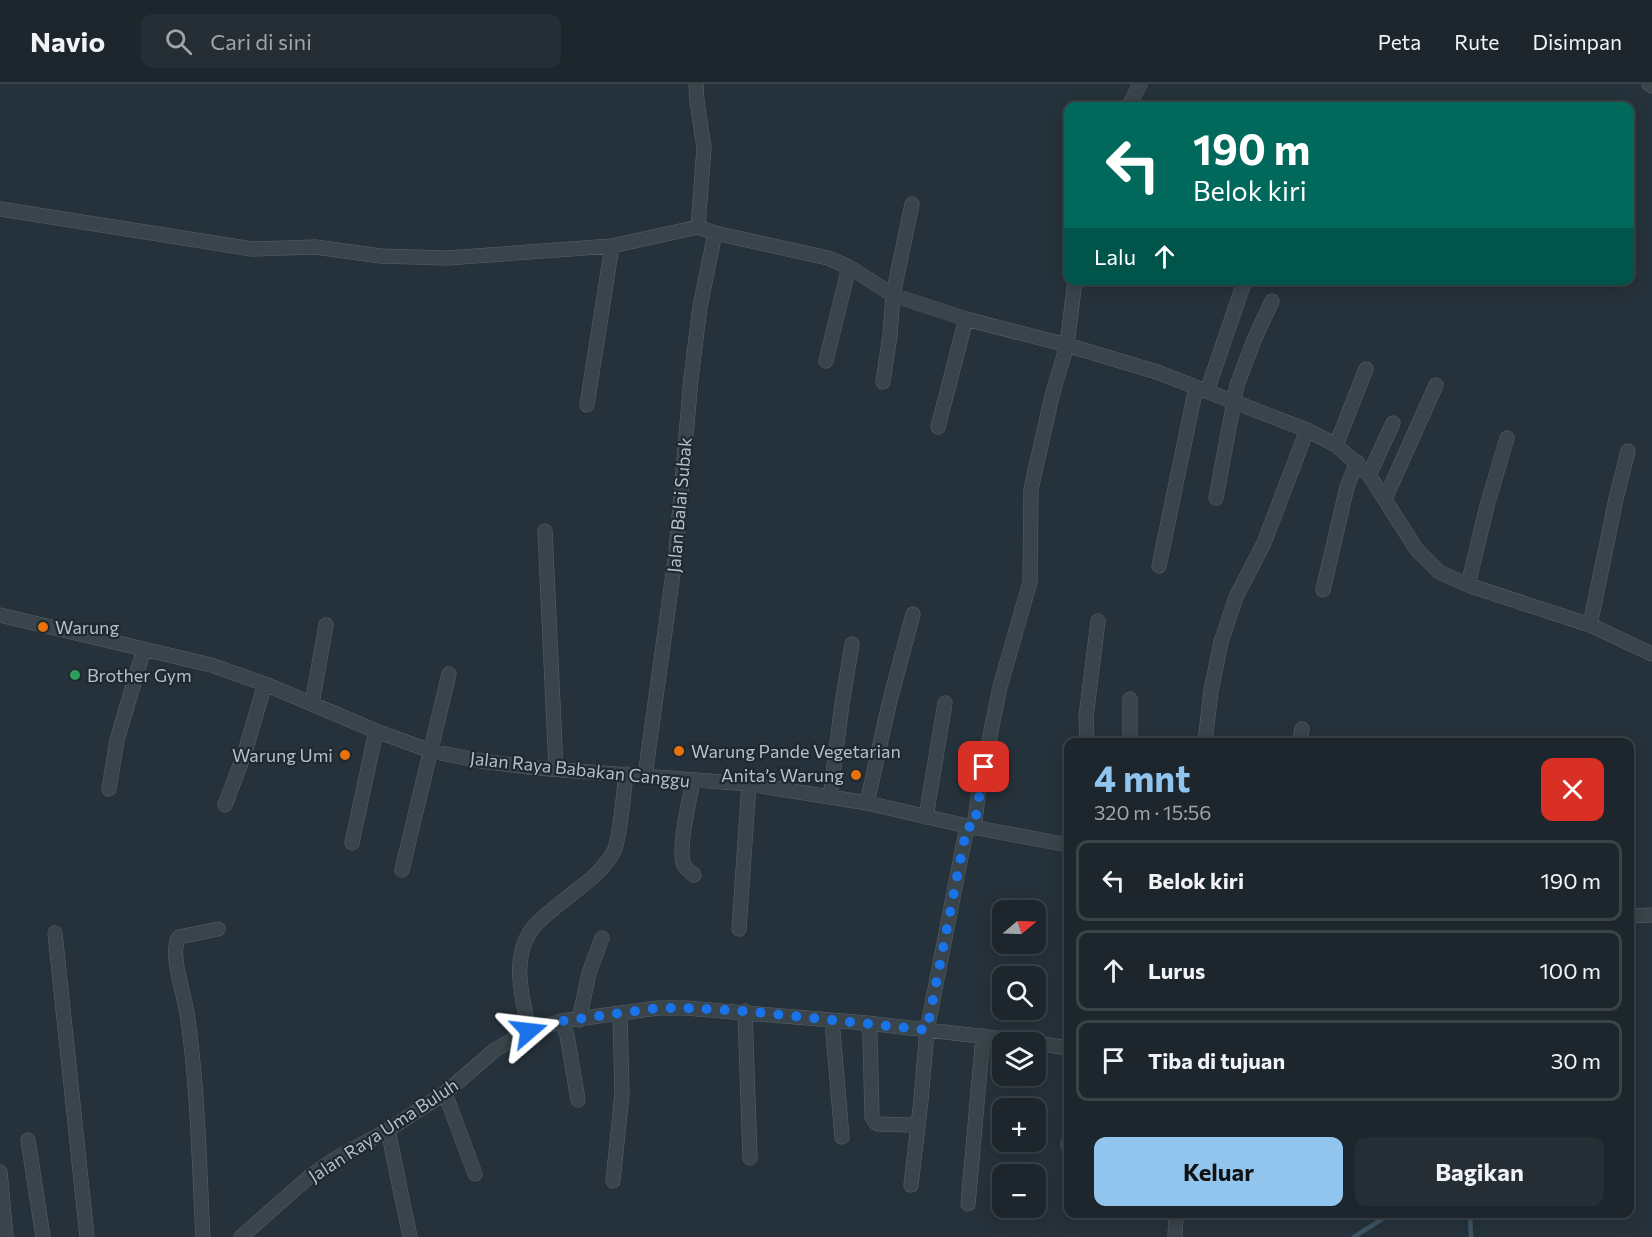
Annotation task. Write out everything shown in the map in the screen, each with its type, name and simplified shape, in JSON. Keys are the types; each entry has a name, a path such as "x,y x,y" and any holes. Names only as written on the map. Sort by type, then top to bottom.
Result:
{"street":[{"path":"696,84 704,148 698,227"},
{"path":"1131,102 1140,84"},
{"path":"883,382 893,295 912,204"},
{"path":"0,208 252,249 315,247 381,256 447,258 612,246 698,227 715,234 828,258 849,267 893,295 966,320 1067,345 1157,372 1307,430 1336,445 1357,462 1369,475 1417,549 1439,572 1468,585 1590,625 1652,654"},
{"name":"Jalan Balai Subak","path":"645,776 676,552 691,378 700,307 715,234"},
{"path":"587,405 612,246"},
{"path":"826,361 849,267"},
{"path":"910,1185 927,1030 1000,687 1030,582 1031,489 1052,396 1067,345 1074,285"},
{"path":"1160,566 1201,389 1243,285"},
{"path":"1216,498 1233,400 1254,340 1272,301"},
{"path":"938,427 966,320"},
{"path":"1336,445 1366,369"},
{"path":"1384,499 1436,385"},
{"path":"1369,475 1393,423"},
{"path":"1205,738 1211,691 1221,642 1236,597 1264,543 1307,430"},
{"path":"1468,585 1487,506 1507,438"},
{"path":"1590,625 1628,451"},
{"path":"1323,590 1347,487 1357,462"},
{"path":"545,531 556,769"},
{"path":"867,803 888,704 913,614"},
{"name":"Jalan Raya Babakan Canggu","path":"0,615 211,665 265,684 376,731 431,751 481,761 556,769 749,784 867,803 970,827 1064,844"},
{"path":"1086,738 1086,717 1098,621"},
{"path":"312,704 326,625"},
{"path":"830,797 852,644"},
{"path":"109,789 117,740 144,648"},
{"path":"402,870 449,674"},
{"path":"225,805 244,755 265,684"},
{"path":"1130,699 1130,738"},
{"path":"926,817 945,703"},
{"path":"352,843 376,731"},
{"path":"529,1031 519,969 523,946 531,930 588,882 616,848 626,774"},
{"path":"693,780 682,855 685,867 694,874"},
{"path":"739,929 749,784"},
{"path":"1634,916 1652,915"},
{"path":"203,1237 194,1060 174,948 179,937 218,929"},
{"path":"55,933 87,1237"},
{"path":"579,1020 589,973 602,938"},
{"name":"Jalan Raya Uma Buluh","path":"241,1237 309,1177 333,1160 388,1130 445,1093 496,1049 529,1031 562,1021 658,1008 686,1008 745,1011 992,1037"},
{"path":"745,1011 750,1158"},
{"path":"613,1181 622,1094 620,1013"},
{"path":"562,1021 567,1035 578,1100"},
{"path":"832,1021 842,1137"},
{"path":"867,1023 870,1035 872,1117 878,1124 910,1125"},
{"path":"968,1204 984,1036"},
{"name":"Jalan Raya Uma Buluh","path":"1046,1045 1064,1047"},
{"path":"445,1093 475,1174"},
{"path":"388,1130 410,1237"},
{"path":"28,1140 43,1237"},
{"path":"0,1172 6,1237"},
{"path":"1175,1237 1176,1218"}],"waterway":[{"path":"1354,1237 1384,1218"},
{"path":"1470,1218 1471,1237"}],"place":[{"name":"Warung","path":"43,627"},
{"name":"Brother Gym","path":"75,675"},
{"name":"Warung Pande Vegetarian","path":"679,751"},
{"name":"Warung Umi","path":"345,755"},
{"name":"Anita’s Warung","path":"856,775"}],"route":[{"path":"529,1031 562,1021 658,1008 745,1011 927,1030 967,826 974,828 984,767"}]}
